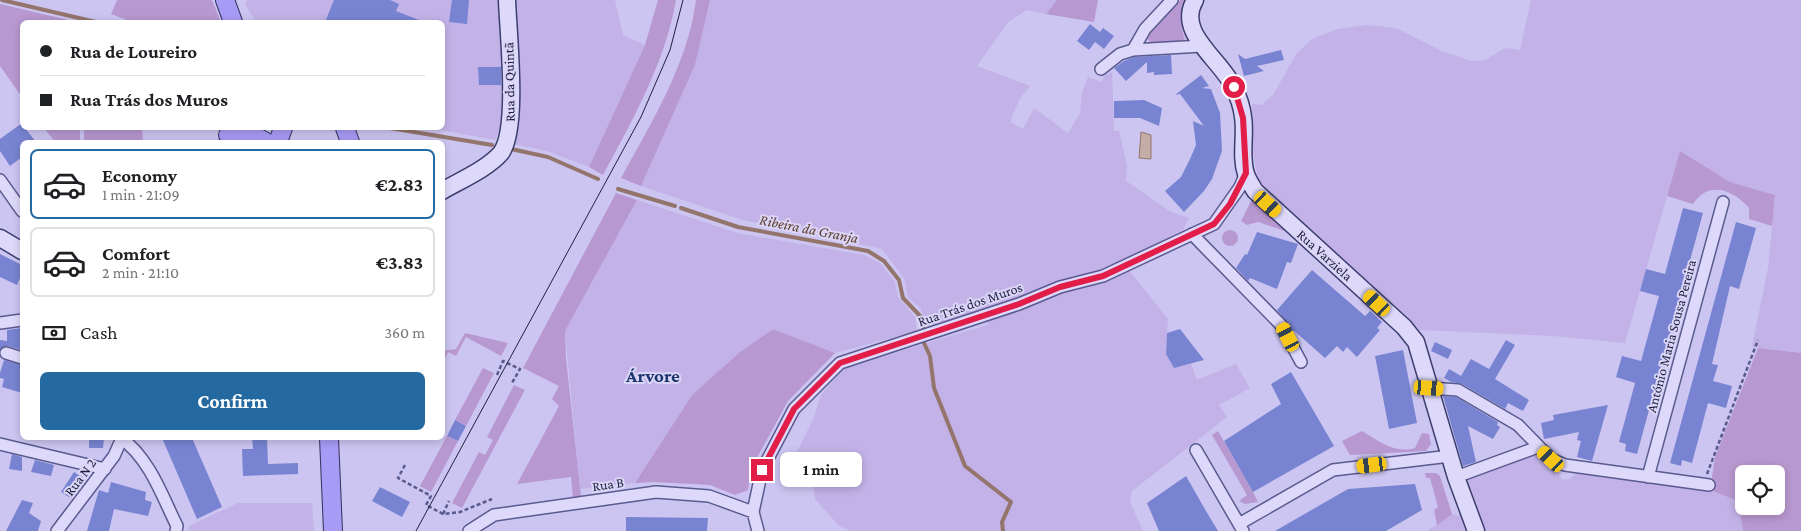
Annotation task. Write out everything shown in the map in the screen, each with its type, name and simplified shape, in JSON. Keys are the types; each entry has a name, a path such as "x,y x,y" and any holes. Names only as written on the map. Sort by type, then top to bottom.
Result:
{"main road":[{"path":"225,0 233,20"},
{"path":"227,135 253,135 262,140"},
{"path":"328,440 333,531"}],"street":[{"name":"Rua da Quintã","path":"445,189 493,160 502,152 509,134 511,103 507,0"},
{"path":"1133,50 1145,29 1172,0"},
{"path":"1195,0 1192,5 1190,21 1193,33 1202,46 1219,63 1234,87 1243,118 1246,173"},
{"path":"1101,69 1120,54 1133,50 1202,46"},
{"name":"Rua Trás dos Muros","path":"753,512 762,470 794,409 840,363 1019,304 1060,287 1103,276 1214,224 1230,204 1246,173"},
{"name":"Rua Varziela","path":"1246,173 1255,191 1404,327 1416,342 1456,477 1476,531"},
{"path":"0,180 20,208"},
{"name":"António Maria Sousa Pereira","path":"1648,477 1723,202"},
{"path":"1192,234 1281,325 1301,362"},
{"path":"0,238 20,250"},
{"path":"0,323 20,320"},
{"path":"6,354 20,358"},
{"path":"1429,388 1458,390 1518,425 1551,459 1565,465 1706,485"},
{"name":"Rua N 2","path":"58,531 105,469 118,449 120,440"},
{"path":"124,440 145,462 177,526 176,531"},
{"path":"0,444 105,469"},
{"path":"1456,477 1538,447"},
{"path":"1196,450 1241,528 1333,470 1450,456"},
{"name":"Rua B","path":"469,531 494,516 656,492 709,496 753,512"},
{"path":"753,512 758,531"},
{"path":"753,512 765,531"}],"path":[{"path":"1706,485 1713,455 1758,340"},
{"path":"497,374 503,361 520,369 512,383"},
{"path":"405,465 398,478 432,494 426,505 442,514 460,512 492,499"},
{"path":"442,514 449,501"}],"shaded area":[{"path":"117,0 212,0 220,20 127,20 111,14"},
{"path":"247,0 499,0 503,121 495,140 440,130 445,130 445,20 255,20 245,4"},
{"path":"513,0 615,0 623,35 645,45 589,167 547,151 513,144 519,115"},
{"path":"658,0 676,0 664,46 647,90 603,175 589,167 645,45"},
{"path":"696,0 710,0 695,65 641,186 621,178 656,114 677,70 692,24"},
{"path":"710,0 1057,0 1046,14 1027,10 1008,22 977,66 1030,86 1019,100 1010,122 1023,129 1034,108 1068,133 1080,113 1082,92 1088,77 1101,82 1105,75 1112,72 1114,131 1119,131 1127,165 1126,181 1171,212 1189,218 1183,230 1102,271 1056,281 1020,300 927,328 921,309 908,297 904,278 882,249 743,220 641,186 695,65"},
{"path":"1057,0 1098,0 1094,22 1046,14"},
{"path":"1180,0 1185,0 1181,20 1185,39 1179,42 1150,42 1147,38 1161,19"},
{"path":"1531,0 1801,0 1801,353 1752,347 1768,268 1775,195 1730,182 1680,151 1625,343 1553,336 1420,330 1272,199 1258,178 1252,146 1252,104 1261,105 1273,95 1296,54 1312,39 1337,29 1367,25 1396,28 1442,51 1471,61 1485,60 1505,48 1520,50"},
{"path":"0,4 68,20 20,20 20,94 0,66"},
{"path":"46,130 80,130 80,140 53,140"},
{"path":"84,130 142,130 143,140 84,140"},
{"path":"1141,132 1151,135 1151,159 1139,158"},
{"path":"1680,151 1730,182 1775,195 1772,226 1749,219 1749,208 1736,196 1721,190 1706,192 1693,204 1667,196"},
{"path":"616,193 637,200 565,331 566,358 581,497 573,499 571,477 517,484 559,406 552,399 559,386 523,368"},
{"path":"1252,199 1287,226 1285,231 1258,222 1247,225 1241,221"},
{"path":"637,200 737,233 864,255 880,263 895,282 898,297 915,317 917,331 835,353 772,329 692,395 635,483 580,489 565,331"},
{"path":"1230,230 1238,238 1230,246 1222,238"},
{"path":"1128,269 1168,319 1166,351 1174,368 1191,364 1197,380 1236,364 1250,388 1219,405 1227,417 1132,491 1130,502 1143,531 851,531 839,526 815,499 809,462 793,460 814,417 821,395 844,368 987,325 989,317"},
{"path":"773,329 835,353 788,401 752,467 748,490 735,495 710,485 654,482 635,483 692,395 739,353"},
{"path":"465,333 508,343 501,356 466,337 456,356 448,352 445,358 445,351 456,349"},
{"path":"1758,348 1801,353 1801,531 1743,531 1740,515 1785,515 1785,465 1735,465 1735,500 1710,490 1715,457"},
{"path":"483,368 494,373 466,426 455,420"},
{"path":"514,385 525,390 462,508 452,503 479,452 485,455 493,440 487,437"},
{"path":"1218,431 1258,502 1245,504 1239,501 1247,495 1212,435"},
{"path":"1362,431 1393,448 1415,448 1422,433 1429,434 1431,444 1426,451 1350,455 1342,441"},
{"path":"447,436 458,441 431,492 420,486"},
{"path":"1536,453 1555,466 1562,480 1570,479 1577,473 1710,490 1735,500 1735,515 1740,515 1743,531 1484,531 1466,485 1469,477"},
{"path":"1425,473 1436,473 1440,476 1452,514 1437,525 1434,510 1438,507 1430,478 1426,478"},
{"path":"238,503 312,503 314,531 188,531 189,526"},
{"path":"1461,510 1470,531 1427,531 1452,514 1459,516"}],"building":[{"path":"334,0 390,0 399,4 396,11 419,20 326,20"},
{"path":"452,0 469,0 467,24 449,22"},
{"path":"1090,24 1100,32 1103,28 1114,36 1104,49 1095,42 1089,50 1077,41"},
{"path":"1281,50 1284,60 1257,66 1264,71 1244,76 1238,54 1245,59"},
{"path":"1171,55 1172,74 1154,75 1154,72 1147,73 1147,62 1126,81 1114,68 1134,57"},
{"path":"478,67 501,67 501,85 479,85"},
{"path":"1201,75 1209,86 1202,88 1211,89 1220,113 1222,151 1212,179 1204,191 1184,212 1165,191 1181,177 1196,145 1193,121 1204,126 1180,94 1175,95"},
{"path":"1144,100 1162,108 1159,126 1140,118 1114,118 1114,101"},
{"path":"20,124 20,130 27,130 34,140 20,140 20,158 10,166 0,151 0,139"},
{"path":"1683,208 1703,213 1637,454 1625,451 1626,444 1619,442 1635,383 1616,377 1622,356 1641,361 1659,296 1640,291 1646,269 1665,274"},
{"path":"1736,222 1756,228 1739,289 1730,286 1712,364 1718,365 1713,381 1732,386 1726,408 1708,403 1692,463 1682,460 1681,466 1670,463"},
{"path":"1257,232 1298,244 1291,263 1287,262 1277,289 1250,278 1248,281 1236,268 1245,254 1247,255"},
{"path":"0,254 20,264 20,278 17,285 0,277"},
{"path":"1312,270 1365,316 1370,311 1382,322 1377,328 1380,330 1357,357 1347,347 1343,352 1337,346 1325,358 1292,329 1277,310"},
{"path":"20,328 20,349 8,346 0,349 0,340 7,341 7,330"},
{"path":"1180,329 1204,360 1174,368 1166,354 1167,333"},
{"path":"1506,340 1515,345 1495,379 1529,400 1523,411 1508,403 1505,409 1462,384 1451,382 1444,378 1449,369 1461,376 1471,359 1489,369"},
{"path":"1435,342 1452,350 1448,359 1431,351"},
{"path":"1403,350 1417,423 1389,429 1375,356"},
{"path":"4,360 20,364 20,392 2,387 4,379 0,378"},
{"path":"1291,372 1334,446 1253,492 1224,441 1281,404 1271,384"},
{"path":"1443,396 1456,397 1498,422 1497,425 1500,427 1493,439 1468,426 1476,462 1463,466"},
{"path":"1608,405 1592,461 1577,457 1581,441 1577,440 1579,432 1544,439 1541,423 1554,420 1553,415"},
{"path":"455,420 466,426 458,441 447,436"},
{"path":"89,440 104,440 103,448 89,448"},
{"path":"163,440 193,440 222,507 197,519"},
{"path":"252,440 267,440 268,464 298,463 298,474 243,476 242,449 253,449"},
{"path":"12,454 22,457 22,471 9,469"},
{"path":"35,460 54,465 51,476 31,472"},
{"path":"74,472 86,480 72,499 61,492"},
{"path":"1186,476 1218,531 1159,531 1147,503"},
{"path":"111,482 146,492 145,500 152,502 148,516 114,509 109,531 87,531 99,490 108,493"},
{"path":"1415,484 1422,510 1386,531 1275,531 1348,489"},
{"path":"380,487 410,502 402,517 372,501"},
{"path":"22,500 33,503 29,513 41,521 38,531 6,531"},
{"path":"626,517 708,518 707,531 626,531"}],"waterway":[{"name":"Ribeira da Granja","path":"2,0 87,20"},
{"name":"Ribeira da Granja","path":"402,130 492,145"},
{"name":"Ribeira da Granja","path":"511,149 548,157 598,179"},
{"name":"Ribeira da Granja","path":"618,189 675,206"},
{"name":"Ribeira da Granja","path":"681,208 738,227 868,251 884,261 899,280 903,298 922,318 923,328"},
{"name":"Ribeira da Granja","path":"924,343 930,356 934,388 965,466 1011,502 1002,522 1003,531"}],"tram line":[{"path":"416,531 641,117 670,50 683,0"}],"district":[{"name":"Árvore","path":"653,375"}],"route":[{"path":"762,470 794,409 840,363 1019,304 1060,287 1103,276 1214,224 1230,204 1246,173 1243,147 1243,118 1234,87"}]}
